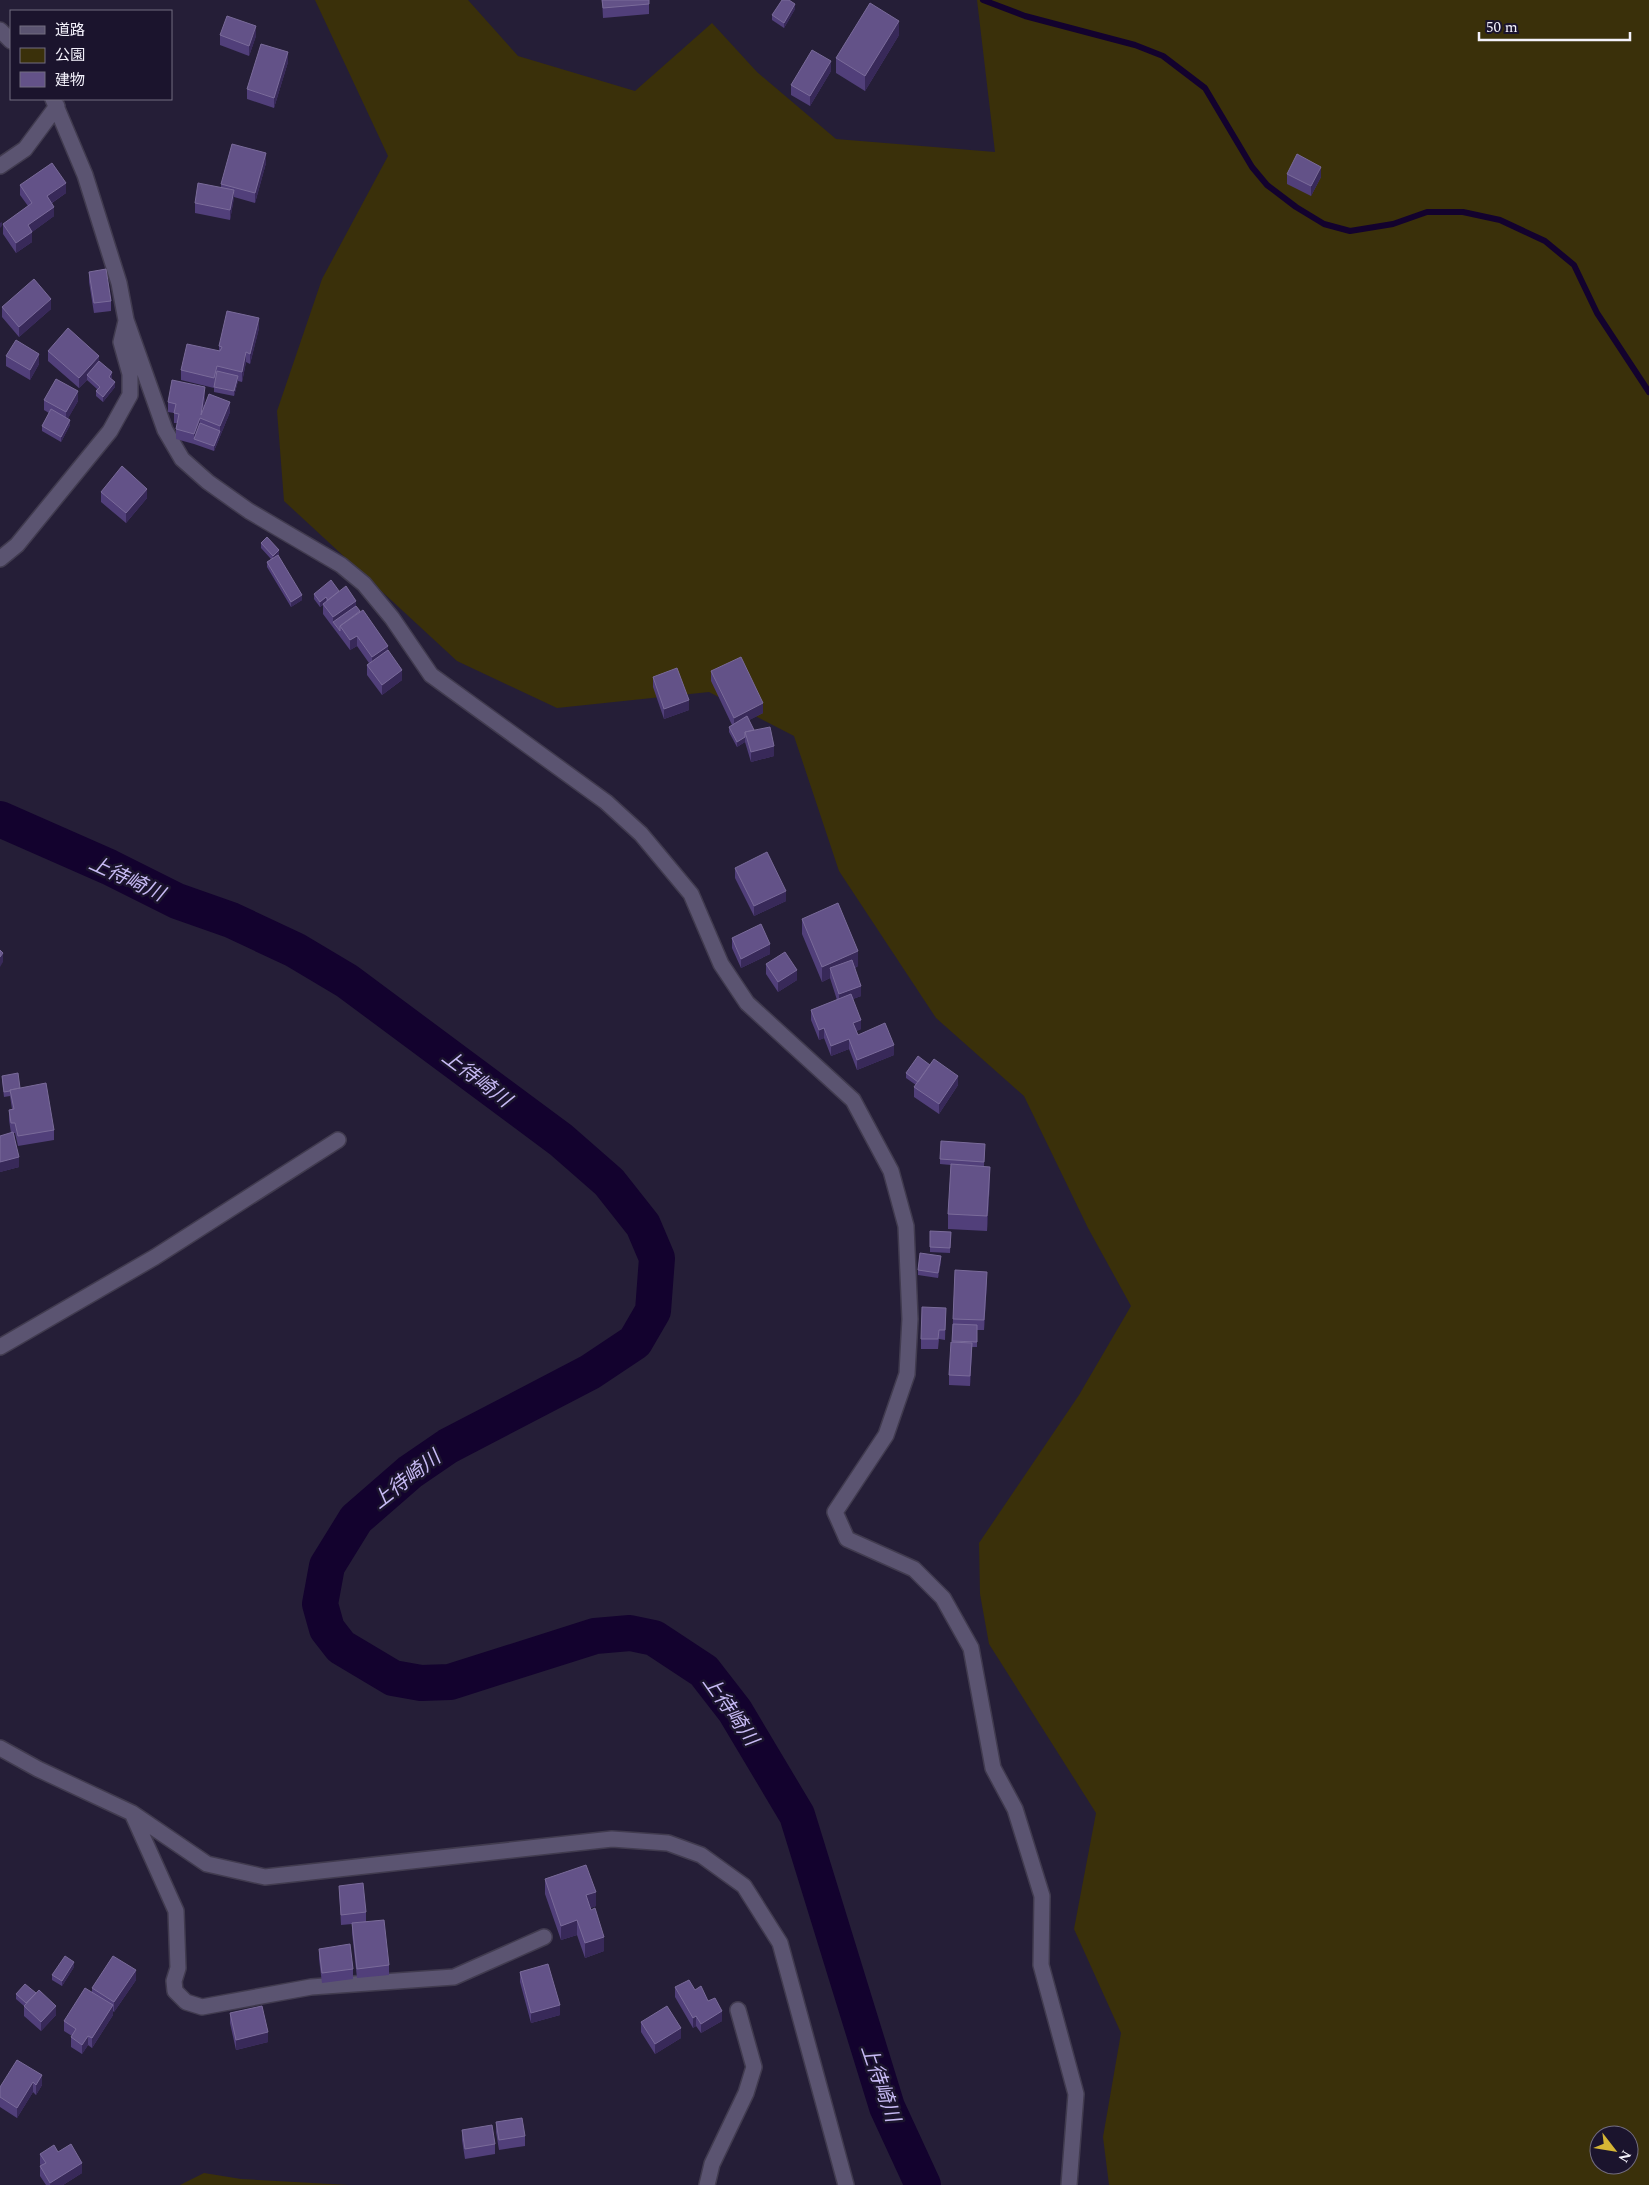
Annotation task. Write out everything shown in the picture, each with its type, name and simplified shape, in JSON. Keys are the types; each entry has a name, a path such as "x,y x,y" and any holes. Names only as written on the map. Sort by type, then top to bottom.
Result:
{"street":[{"path":"0,30 10,40"},
{"path":"0,166 25,148 55,103"},
{"path":"55,103 91,193 119,283 126,320 165,430 182,459 208,482 249,511 341,565 364,584 431,675 606,802 641,834 691,894 721,964 747,1003 853,1100 891,1171 906,1226 910,1319 907,1374 886,1435 834,1512 847,1539 914,1569 943,1598 971,1648 993,1768 1015,1809 1042,1896 1041,1966 1076,2094 1069,2185"},
{"path":"0,559 17,545 110,432 130,394 130,374 122,342 126,320"},
{"path":"0,1347 155,1257 338,1140"},
{"path":"0,1748 38,1769 132,1813 207,1864 265,1877 612,1839 668,1843 701,1855 744,1886 780,1943 846,2185"},
{"path":"132,1813 176,1911 178,1968 174,1980 174,1991 186,2002 202,2007 311,1987 454,1977 544,1937"},
{"path":"707,2185 712,2164 746,2093 754,2067 738,2010"}],"green space":[{"path":"315,0 468,0 518,56 635,91 712,23 757,72 836,139 995,152 977,0 1649,0 1649,2185 1109,2185 1103,2137 1121,2033 1074,1929 1096,1813 989,1644 980,1594 979,1543 1079,1395 1131,1306 1088,1228 1024,1096 936,1018 839,871 794,736 709,692 557,708 457,661 284,501 277,411 322,279 388,156"},
{"path":"204,2173 241,2179 349,2185 180,2185"}],"building":[{"path":"602,0 649,0 649,4 603,8"},
{"path":"782,0 789,0 795,4 784,23 772,15"},
{"path":"870,3 899,21 865,76 836,58"},
{"path":"227,16 256,26 249,46 220,35"},
{"path":"261,44 288,52 274,98 247,89"},
{"path":"812,50 831,61 810,96 791,85"},
{"path":"232,144 266,153 255,193 221,184"},
{"path":"1297,154 1321,167 1311,186 1287,174"},
{"path":"52,163 66,183 47,196 54,207 28,225 32,232 16,243 3,224 32,203 20,185"},
{"path":"198,183 234,190 230,210 195,203"},
{"path":"106,269 111,301 94,303 89,272"},
{"path":"34,279 51,299 19,327 2,307"},
{"path":"227,311 259,318 250,354 246,352 242,372 217,366 214,378 181,370 187,344 220,351 222,347 219,346"},
{"path":"68,328 99,356 79,378 48,351"},
{"path":"16,340 39,354 30,370 6,356"},
{"path":"99,361 112,372 109,377 115,382 103,397 96,391 100,387 87,375"},
{"path":"217,371 238,376 234,391 214,387"},
{"path":"56,379 78,391 66,412 44,400"},
{"path":"172,380 205,387 201,415 209,394 230,402 220,426 200,418 194,434 176,429 179,414 174,413 176,404 168,402"},
{"path":"51,409 70,420 61,437 42,426"},
{"path":"200,423 220,431 214,446 194,439"},
{"path":"122,466 147,489 126,513 101,492"},
{"path":"267,537 279,550 273,556 261,543"},
{"path":"278,555 302,595 291,602 267,562"},
{"path":"331,580 339,591 328,600 326,597 320,602 314,594"},
{"path":"346,586 356,601 333,617 323,604"},
{"path":"356,606 360,611 340,626 340,631 333,622"},
{"path":"363,610 388,646 372,657 357,636 350,640 340,626"},
{"path":"388,650 402,670 382,685 367,665"},
{"path":"741,657 763,703 734,718 711,671"},
{"path":"677,668 689,700 664,709 653,677"},
{"path":"747,716 754,730 745,732 745,737 737,742 729,727"},
{"path":"770,727 774,746 751,752 745,732"},
{"path":"767,852 786,891 754,906 735,868"},
{"path":"838,903 858,951 822,967 802,919"},
{"path":"761,924 770,944 741,959 732,938"},
{"path":"785,952 797,970 778,982 766,964"},
{"path":"852,960 861,986 839,994 830,968"},
{"path":"851,994 861,1020 853,1023 858,1035 885,1023 894,1045 857,1060 849,1039 831,1046 824,1028 819,1030 811,1010"},
{"path":"918,1056 930,1065 918,1082 906,1073"},
{"path":"934,1059 958,1076 939,1104 914,1087"},
{"path":"18,1073 20,1088 4,1092 2,1076"},
{"path":"46,1083 54,1130 18,1136 15,1123 11,1123 9,1110 14,1109 10,1090"},
{"path":"13,1132 19,1157 0,1162 0,1136"},
{"path":"941,1141 985,1144 984,1162 940,1159"},
{"path":"951,1164 990,1167 987,1216 948,1214"},
{"path":"930,1231 951,1232 950,1248 930,1247"},
{"path":"920,1253 941,1256 938,1273 918,1270"},
{"path":"955,1270 987,1272 984,1320 953,1319"},
{"path":"922,1307 946,1308 945,1330 939,1330 938,1339 921,1339"},
{"path":"953,1324 977,1325 977,1342 952,1341"},
{"path":"951,1342 972,1343 970,1376 949,1375"},
{"path":"586,1865 596,1892 586,1895 591,1910 595,1908 604,1937 585,1943 577,1920 561,1926 545,1879"},
{"path":"363,1883 366,1912 341,1915 339,1886"},
{"path":"384,1920 389,1965 357,1969 352,1923"},
{"path":"350,1944 353,1969 322,1973 319,1949"},
{"path":"65,1956 74,1962 62,1981 52,1975"},
{"path":"113,1956 136,1970 114,2002 92,1988"},
{"path":"548,1964 560,2005 531,2013 520,1972"},
{"path":"689,1980 695,1990 701,1986 708,2001 715,1998 722,2011 701,2024 696,2016 693,2018 675,1987"},
{"path":"25,1984 36,1993 26,2003 16,1994"},
{"path":"85,1988 113,2005 92,2038 88,2036 82,2045 71,2037 76,2029 64,2021"},
{"path":"39,1990 56,2006 41,2022 24,2006"},
{"path":"262,2006 268,2032 236,2040 230,2013"},
{"path":"667,2006 681,2028 655,2044 641,2022"},
{"path":"17,2060 42,2075 36,2085 33,2082 17,2108 0,2097 0,2087"},
{"path":"522,2118 525,2136 499,2140 496,2122"},
{"path":"492,2125 495,2144 465,2149 462,2130"},
{"path":"71,2144 82,2163 50,2183 40,2166 46,2163 40,2154 54,2145 58,2152"}],"waterway":[{"path":"983,0 1025,16 1135,45 1163,56 1205,88 1252,167 1267,185 1296,207 1324,224 1350,231 1393,224 1427,212 1463,212 1500,220 1545,241 1574,265 1597,313 1649,392"},
{"name":"上待崎川","path":"0,819 109,867 177,901 231,920 295,950 347,981 561,1140 609,1182 643,1225 657,1258 653,1311 635,1342 590,1372 448,1446 410,1472 356,1519 327,1566 320,1604 327,1629 341,1647 393,1678 421,1683 450,1682 595,1636 630,1633 654,1638 704,1671 735,1711 797,1815 887,2107 923,2185"}]}
